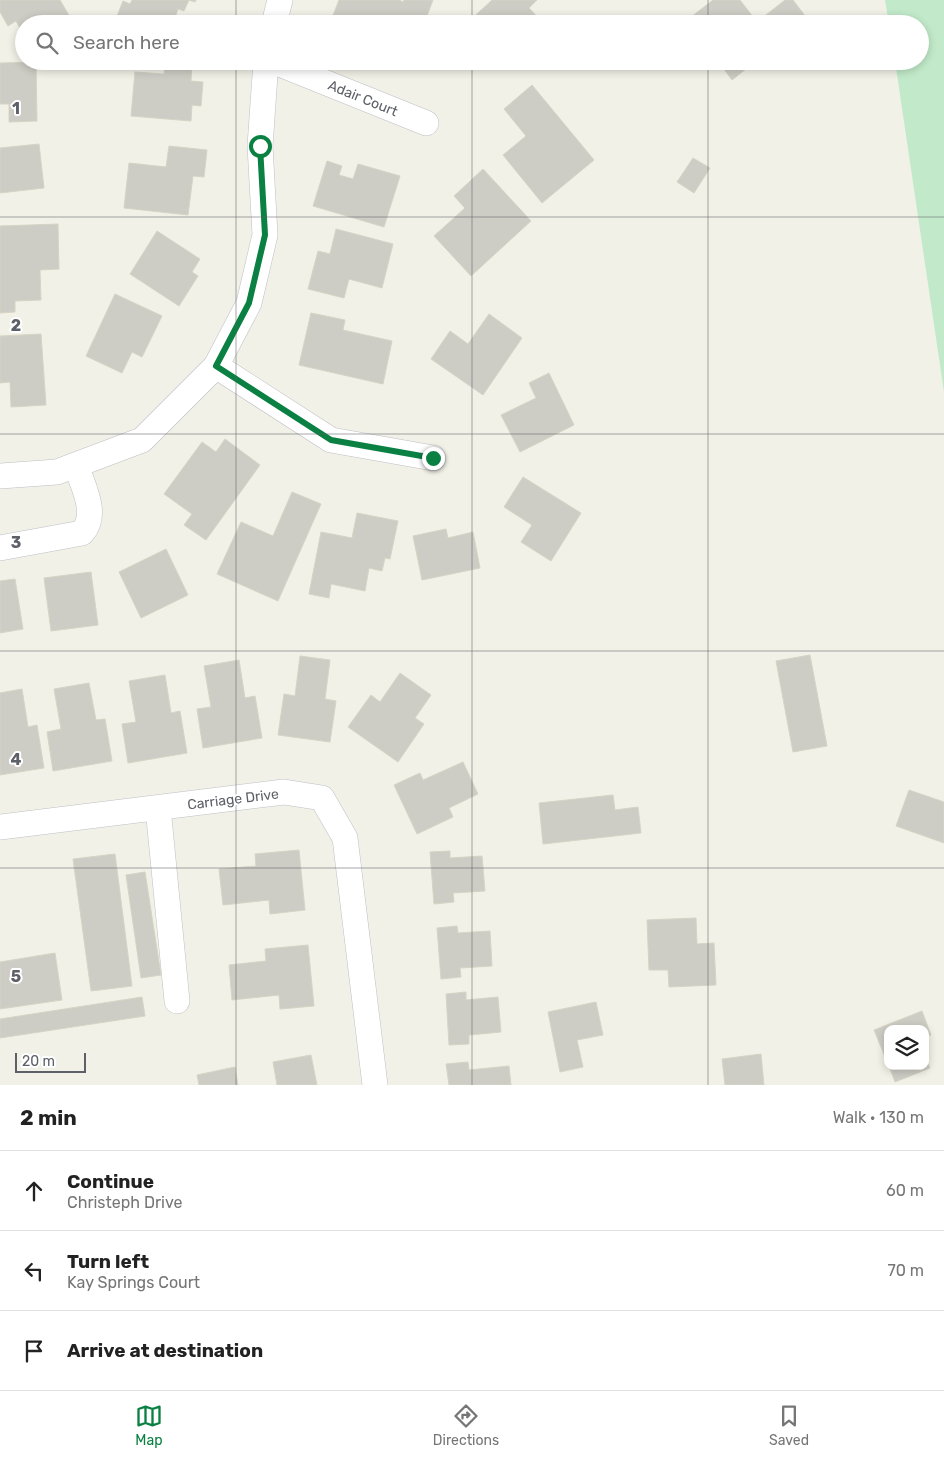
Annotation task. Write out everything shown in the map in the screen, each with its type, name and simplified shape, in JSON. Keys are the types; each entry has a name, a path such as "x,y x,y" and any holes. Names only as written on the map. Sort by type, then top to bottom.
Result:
{"street":[{"path":"276,15 280,0"},
{"path":"0,476 57,472 142,440 216,366 249,303 265,235 260,146 265,70"},
{"name":"Adair Court","path":"294,70 426,124"},
{"path":"216,366 331,440 433,458"},
{"path":"0,548 82,533 88,526 90,508 76,465"},
{"name":"Carriage Drive","path":"0,827 284,792 322,798 345,838 375,1085"},
{"path":"158,808 177,1001"}],"green space":[{"path":"885,0 944,0 944,392 896,70 929,70 929,15 888,15"}],"building":[{"path":"0,0 60,0 69,15 15,15 15,22 8,26 0,12"},
{"path":"132,0 189,0 184,11 178,9 176,15 118,15 123,1 130,4"},
{"path":"339,0 399,0 403,2 404,0 433,0 427,15 333,15"},
{"path":"492,0 537,0 529,8 536,15 476,15"},
{"path":"713,0 740,0 752,15 694,15"},
{"path":"785,0 793,0 804,15 766,15"},
{"path":"0,63 15,63 15,70 36,70 37,121 9,122 9,104 0,104"},
{"path":"164,70 192,70 191,81 203,82 201,106 192,105 191,121 131,116 135,72 164,74"},
{"path":"725,70 745,70 732,80"},
{"path":"532,85 594,160 542,203 503,155 526,136 504,109"},
{"path":"39,144 44,188 0,193 0,148"},
{"path":"169,146 207,150 204,177 193,176 188,215 124,208 129,163 166,167"},
{"path":"693,158 710,168 694,193 677,182"},
{"path":"327,161 342,166 339,175 353,179 358,164 400,176 384,227 313,206"},
{"path":"483,169 531,221 471,276 434,236 465,208 454,196"},
{"path":"58,224 59,269 40,270 41,300 15,301 15,312 0,313 0,226"},
{"path":"336,229 393,244 382,288 349,279 344,298 308,289 318,251 330,254"},
{"path":"157,231 200,259 192,272 198,276 179,306 130,274"},
{"path":"115,294 162,316 142,357 132,352 122,373 86,356"},
{"path":"311,313 345,320 343,330 392,341 383,384 299,365"},
{"path":"489,314 522,338 483,395 431,359 450,331 468,344"},
{"path":"41,334 46,405 11,407 10,382 0,383 0,336"},
{"path":"549,373 574,425 520,452 501,415 536,398 529,383"},
{"path":"225,439 260,465 206,540 184,525 192,514 164,494 202,442 216,452"},
{"path":"523,477 581,513 551,561 521,542 532,525 504,507"},
{"path":"292,492 321,504 278,601 217,574 241,522 273,536"},
{"path":"357,513 398,521 390,559 385,558 382,571 369,568 365,591 331,584 329,598 309,594 321,532 352,538"},
{"path":"446,529 448,538 473,532 480,568 422,580 413,536"},
{"path":"166,549 188,595 141,618 119,572"},
{"path":"91,572 98,625 51,631 44,578"},
{"path":"15,579 23,629 0,633 0,581"},
{"path":"810,655 827,746 793,752 776,661"},
{"path":"300,656 330,660 325,699 336,701 330,742 278,735 284,694 295,696"},
{"path":"239,660 245,698 255,696 262,738 203,748 197,709 211,707 204,666"},
{"path":"400,673 431,695 415,718 424,724 398,762 348,727 371,695 380,702"},
{"path":"165,675 171,713 180,711 187,753 128,763 122,724 136,722 129,681"},
{"path":"89,683 96,720 105,719 112,761 53,771 47,732 61,729 54,689"},
{"path":"22,689 28,727 37,725 44,768 0,775 0,693"},
{"path":"463,762 478,794 449,808 453,817 417,834 394,785 420,773 423,780"},
{"path":"909,790 944,802 944,843 896,826"},
{"path":"613,795 615,810 638,807 641,833 543,844 539,803"},
{"path":"299,850 305,910 270,914 269,900 223,905 219,869 256,866 255,854"},
{"path":"450,851 450,858 482,856 485,891 453,893 454,902 434,904 430,852"},
{"path":"115,854 132,986 91,991 73,859"},
{"path":"145,872 161,975 141,978 126,875"},
{"path":"696,918 697,944 714,943 716,985 669,987 668,970 649,970 647,920"},
{"path":"457,926 458,933 490,931 492,966 460,968 461,977 441,979 437,928"},
{"path":"308,945 314,1006 280,1009 279,995 232,1000 229,965 266,961 265,949"},
{"path":"55,953 62,1000 0,1009 0,962"},
{"path":"466,992 466,1000 498,997 501,1032 469,1035 469,1044 449,1045 446,994"},
{"path":"142,997 145,1016 0,1038 0,1019"},
{"path":"596,1002 603,1035 577,1040 583,1067 560,1072 548,1012"},
{"path":"922,1011 927,1025 887,1025"},
{"path":"884,1026 884,1054 874,1030"},
{"path":"761,1054 764,1085 725,1085 722,1059"},
{"path":"311,1055 317,1085 277,1085 273,1062"},
{"path":"468,1062 469,1070 509,1066 511,1085 449,1085 446,1064"},
{"path":"235,1067 238,1085 199,1085 197,1075"},
{"path":"890,1070 925,1070 895,1082"}],"route":[{"path":"260,146 265,235 249,303 216,366 331,440 433,458"}]}
